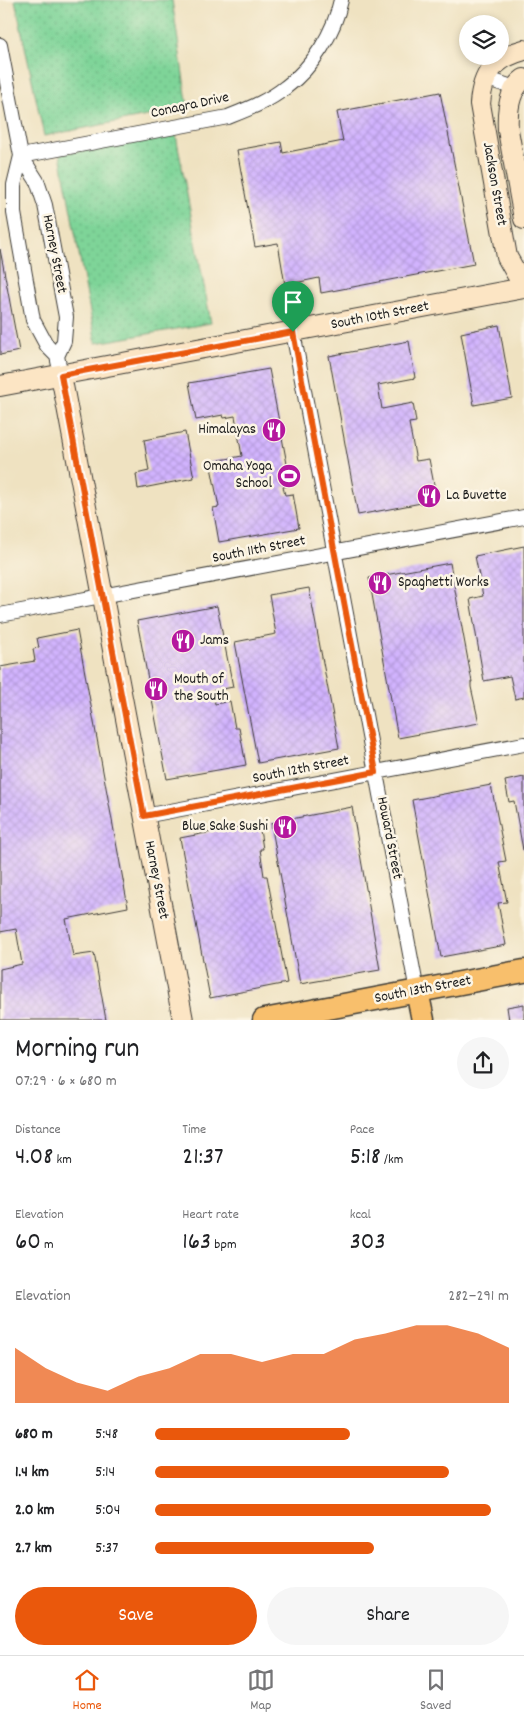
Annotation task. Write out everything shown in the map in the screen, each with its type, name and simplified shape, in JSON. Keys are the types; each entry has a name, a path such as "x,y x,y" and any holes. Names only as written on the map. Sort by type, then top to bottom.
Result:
{"main road":[{"path":"485,78 491,68 501,60 524,50"},
{"name":"Jackson Street","path":"485,78 481,94 481,110 504,239 508,257 524,288"},
{"name":"Jackson Street","path":"520,84 509,107 508,130 524,219"},
{"name":"South 10th Street","path":"0,386 59,366 293,332 524,288"},
{"name":"Harney Street","path":"59,366 183,1020"},
{"name":"South 13th Street","path":"264,1020 524,971"},
{"name":"Howard Street","path":"418,991 423,1020"}],"street":[{"name":"Conagra Drive","path":"21,156 228,117 256,106 287,87 309,65 324,43 338,15 341,0"},
{"name":"Harney Street","path":"0,44 21,156 37,181 45,205 66,317 59,366"},
{"path":"485,78 520,84"},
{"name":"Harney Street","path":"21,156 14,185 14,213 33,320 59,366"},
{"name":"Howard Street","path":"293,332 418,991"},
{"name":"South 11th Street","path":"0,616 524,517"},
{"name":"South 12th Street","path":"144,816 524,744"}],"green space":[{"path":"15,0 172,0 188,108 44,136"},
{"path":"176,135 211,323 96,343 60,154"}],"building":[{"path":"440,92 474,264 321,293 319,278 285,285 278,243 255,247 237,150 281,142 283,153 343,141 337,112"},
{"path":"0,249 19,351 0,355"},
{"path":"499,325 512,398 474,405 461,333"},
{"path":"409,341 415,378 378,385 382,409 413,403 416,422 409,423 416,461 429,459 437,500 358,515 329,356"},
{"path":"269,369 291,485 283,487 285,495 293,494 299,528 219,542 213,508 219,507 210,462 242,456 235,416 224,418 223,415 196,420 189,383"},
{"path":"185,432 194,478 138,489 136,474 149,471 144,440"},
{"path":"524,546 524,697 515,699 510,676 484,681 470,599 483,596 475,556"},
{"path":"450,563 479,723 398,738 369,578"},
{"path":"309,588 339,748 258,763 235,642 276,634 269,595"},
{"path":"217,606 233,687 213,691 215,704 230,701 235,728 239,728 246,765 167,779 137,621"},
{"path":"77,630 128,907 66,919 73,956 94,953 106,1020 0,1020 0,969 22,964 16,929 0,932 0,667 35,661 33,649 39,648 37,638"},
{"path":"524,777 523,850 514,801 509,802 505,781"},
{"path":"491,785 506,861 499,862 507,902 498,903 506,945 441,957 412,800"},
{"path":"352,807 380,970 300,984 271,823"},
{"path":"259,823 263,849 260,849 264,876 267,876 287,983 210,998 180,838"},
{"path":"524,1004 524,1020 509,1020 507,1007"}],"place":[{"name":"Himalayas","path":"274,430"},
{"name":"Omaha Yoga School","path":"289,476"},
{"name":"La Buvette","path":"429,496"},
{"name":"Spaghetti Works","path":"380,583"},
{"name":"Jams","path":"183,641"},
{"name":"Mouth of the South","path":"156,689"},
{"name":"Blue Sake Sushi","path":"285,827"}],"route":[{"path":"293,332 376,772 144,816 61,375 293,332"}]}
